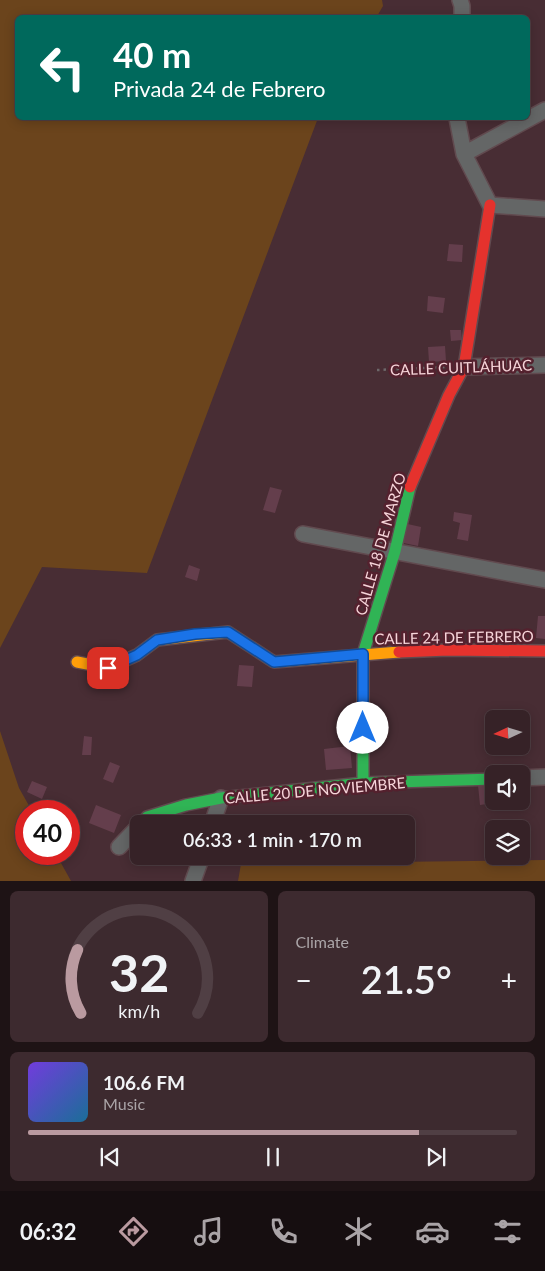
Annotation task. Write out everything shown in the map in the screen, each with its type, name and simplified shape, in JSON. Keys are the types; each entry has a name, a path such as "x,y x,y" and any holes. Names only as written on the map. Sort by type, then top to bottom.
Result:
{"street":[{"path":"460,0 462,15"},
{"path":"530,118 545,110"},
{"path":"457,120 464,154 490,205 545,209"},
{"path":"464,154 527,120"},
{"name":"CALLE 18 DE MARZO","path":"363,783 363,654 395,551 407,494 441,412 464,367 490,205"},
{"name":"CALLE CUITLÁHUAC","path":"464,367 545,364"},
{"path":"303,534 545,580"},
{"name":"CALLE 24 DE FEBRERO","path":"77,662 108,668 137,655 157,640 195,634 228,632 274,662 363,654 448,650 545,651"},
{"path":"530,778 545,777"},
{"name":"CALLE 20 DE NOVIEMBRE","path":"156,815 186,805 221,798 363,783 485,779"},
{"path":"215,815 221,798"},
{"name":"CALLE 20 DE NOVIEMBRE","path":"119,847 130,835"},
{"path":"193,881 199,865"}],"path":[{"name":"CALLE CUITLÁHUAC","path":"377,370 464,367"}],"shaded area":[{"path":"0,0 382,0 383,6 378,15 15,15 15,120 317,120 147,573 42,567 0,648"},
{"path":"0,731 19,788 26,800 15,800 15,865 62,865 71,881 0,881"},
{"path":"530,860 545,860 545,881 238,881 241,865 415,865 415,862 485,861 485,865 530,865"}],"building":[{"path":"449,244 463,245 462,262 447,261"},
{"path":"428,296 445,298 443,313 427,311"},
{"path":"450,330 461,330 462,340 451,341"},
{"path":"445,346 446,361 429,362 428,347"},
{"path":"270,487 282,490 275,513 263,510"},
{"path":"454,512 472,515 468,541 457,539 460,523 453,521"},
{"path":"403,523 421,527 418,546 399,542"},
{"path":"189,565 200,569 197,581 185,577"},
{"path":"538,616 545,616 545,639 536,638"},
{"path":"239,665 254,666 252,687 237,686"},
{"path":"84,736 92,737 91,755 82,755"},
{"path":"350,746 352,768 326,770 324,749"},
{"path":"110,762 120,766 113,783 103,779"},
{"path":"32,781 47,787 42,799 27,792"},
{"path":"485,784 485,804 480,805 478,785"},
{"path":"96,805 121,815 114,833 89,823"}],"traffic: fast":[{"path":"363,783 363,654 395,551 410,487"},
{"path":"154,815 186,805 221,798 363,783 485,779"}],"traffic: slow":[{"path":"77,662 108,668 137,655 157,640 228,632 274,662 399,652"}],"traffic: jam":[{"path":"410,487 449,395 464,367 490,205"},
{"path":"399,652 448,650 545,651"}],"route":[{"path":"108,668 137,655 157,640 195,634 228,632 274,662 363,654 363,728"}]}
